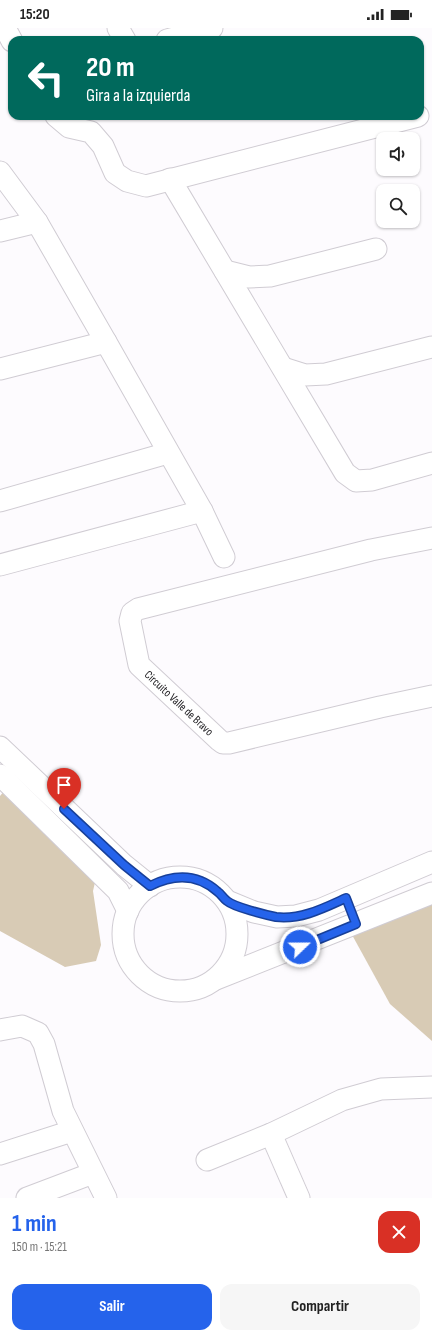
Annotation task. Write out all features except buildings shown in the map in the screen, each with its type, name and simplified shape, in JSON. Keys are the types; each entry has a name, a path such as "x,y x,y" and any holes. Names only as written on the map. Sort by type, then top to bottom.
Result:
{"street":[{"path":"182,36 212,28"},
{"path":"61,120 69,127 91,132 103,146 115,173 127,181 146,186 403,120"},
{"path":"0,172 37,222 202,511 224,557"},
{"path":"170,180 345,472 356,481 372,480 432,463"},
{"path":"0,231 37,222"},
{"path":"225,271 249,277 270,276 376,250"},
{"path":"0,369 106,342"},
{"path":"283,368 305,375 326,374 432,347"},
{"path":"0,501 168,452"},
{"path":"0,565 202,511"},
{"name":"Circuito Valle de Bravo","path":"432,538 371,550 138,609 132,613 130,621 139,665 223,743 229,743 432,696"},
{"path":"0,747 124,865 150,886"},
{"path":"0,774 118,891 128,910"},
{"path":"41,815 56,800"},
{"path":"227,901 254,912 276,917 296,916 319,910 432,862"},
{"path":"212,981 222,973 229,962 237,938 233,912 227,901 219,892 209,885 186,877 173,877 161,880 150,886 137,896 128,910 124,924 123,937 125,950 130,962 138,973 148,982 160,988 174,991 200,987 432,893"},
{"path":"346,898 356,924"},
{"path":"0,1030 22,1026 38,1033 44,1044 63,1111 106,1198"},
{"path":"207,1160 271,1134 342,1100 380,1090 432,1087"},
{"path":"0,1154 72,1131"},
{"path":"271,1134 299,1198"},
{"path":"27,1198 93,1174"}],"shaded area":[{"path":"5,790 96,878 93,891 101,945 96,961 65,967 0,931 0,796"},
{"path":"432,904 432,1041 390,1004 351,933"}],"route":[{"path":"64,809 124,865 150,886 161,880 173,877 186,877 209,885 219,892 227,901 254,912 276,917 296,916 319,910 346,898 356,924 300,947"}]}
